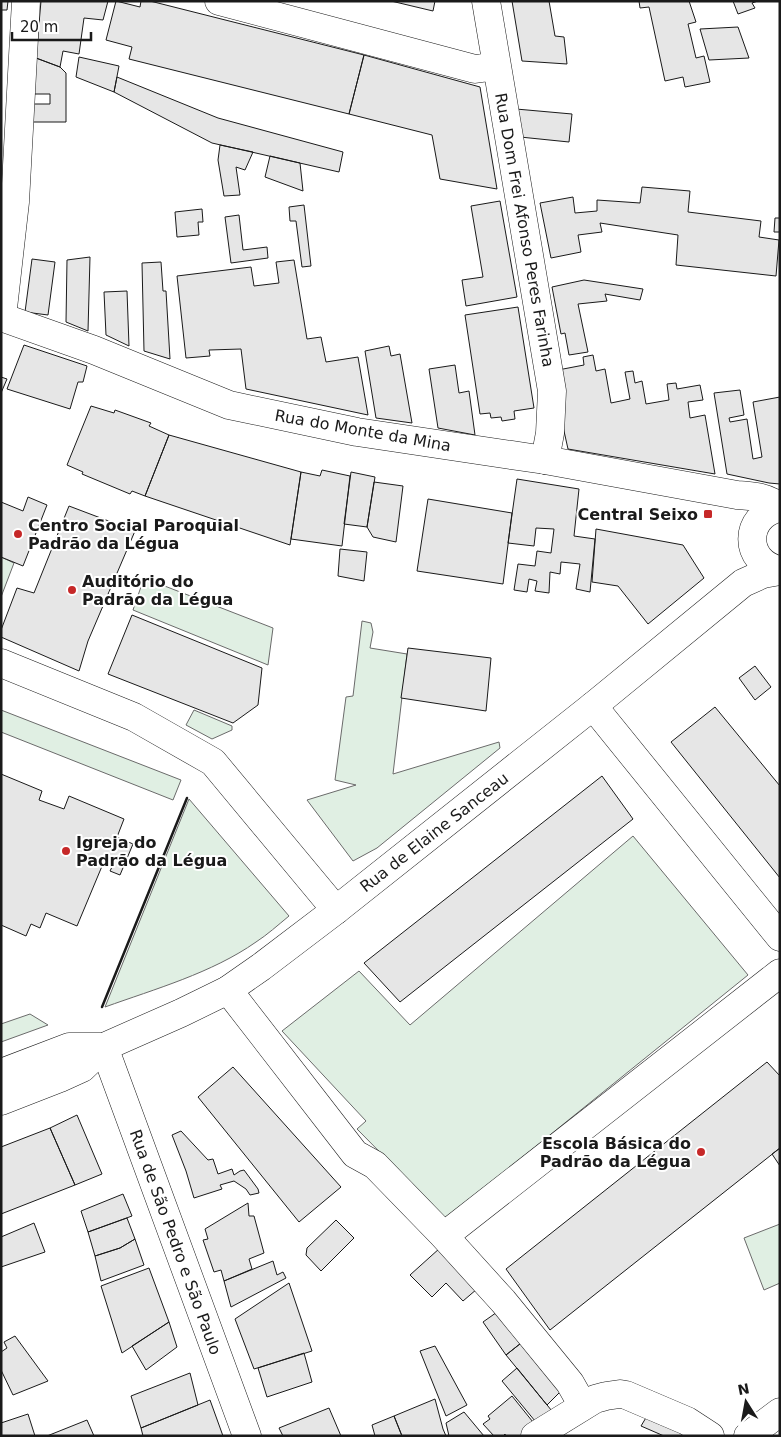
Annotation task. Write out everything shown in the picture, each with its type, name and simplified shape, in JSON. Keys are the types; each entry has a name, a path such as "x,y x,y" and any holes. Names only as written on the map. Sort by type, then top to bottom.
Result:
{"street":[{"path":"1,317 15,202 26,1"},
{"path":"219,1 475,69 497,66"},
{"name":"Rua Dom Frei Afonso Peres Farinha","path":"486,1 552,391 550,433 545,460"},
{"name":"Rua do Monte da Mina","path":"1,317 94,350 229,405 357,432 545,460 762,498 780,507"},
{"path":"737,495 744,509 756,555 771,569 780,571"},
{"path":"744,583 751,564 752,539 756,524 762,515 780,507"},
{"name":"Rua de Elaine Sanceau","path":"1,1101 82,1068 104,1047 181,1014 228,990 336,910 593,706 744,583 763,574 780,571"},
{"path":"1,663 134,717 213,762 336,910"},
{"path":"593,706 780,937"},
{"path":"444,1236 780,974"},
{"path":"228,990 355,1154 375,1166 444,1236 503,1301 570,1383 583,1406"},
{"name":"Rua de Elaine Sanceau","path":"1,1073 69,1047 104,1047"},
{"name":"Rua de São Pedro e São Paulo","path":"104,1047 247,1436"},
{"path":"536,1436 583,1406 606,1396 620,1394 687,1420 710,1436"},
{"path":"748,1436 780,1412"}],"green space":[{"path":"1,557 14,563 1,597"},
{"path":"144,578 273,628 268,665 133,610"},
{"path":"362,621 371,623 373,632 370,648 407,654 393,774 499,742 500,748 377,848 353,861 307,800 356,785 335,780 346,697 353,696"},
{"path":"1,710 181,780 173,800 1,732"},
{"path":"194,710 232,726 232,730 212,739 186,725"},
{"path":"189,799 289,916 260,939 221,963 105,1007"},
{"path":"633,836 748,975 446,1219 357,1129 366,1121 282,1031 359,971 410,1025"},
{"path":"30,1014 48,1025 1,1042 1,1024"},
{"path":"780,1224 780,1283 764,1290 744,1238"}],"building":[{"path":"1,1 8,1 7,10 1,10"},
{"path":"41,1 108,1 103,20 84,18 79,54 63,51 60,67 36,58"},
{"path":"116,1 140,7 141,1 150,1 364,55 349,114 129,59 132,47 106,40"},
{"path":"391,1 435,1 433,11"},
{"path":"512,1 549,1 555,36 564,37 567,64 522,61"},
{"path":"639,1 689,1 696,22 688,24 696,58 704,56 710,82 685,87 683,77 665,81 649,7 640,8"},
{"path":"733,1 758,1 752,3 755,8 738,14"},
{"path":"738,27 749,58 709,60 700,29"},
{"path":"364,55 480,87 497,189 440,179 432,135 349,114"},
{"path":"79,57 119,66 114,92 76,77"},
{"path":"36,58 60,67 66,73 66,122 31,122 32,104 50,104 50,94 32,94"},
{"path":"117,77 218,118 343,152 339,172 212,143 114,92"},
{"path":"516,109 572,114 569,142 520,137"},
{"path":"220,145 253,152 245,170 236,167 240,195 224,196 218,160"},
{"path":"270,156 300,163 303,191 265,177"},
{"path":"642,187 690,191 688,212 761,221 759,237 779,240 776,276 676,265 678,235 600,223 602,232 578,235 581,252 551,258 540,203 573,197 575,213 597,211 597,200 640,203"},
{"path":"500,201 517,297 466,306 462,280 483,277 471,206"},
{"path":"304,205 311,266 302,267 296,221 290,221 289,207"},
{"path":"202,209 203,222 198,222 199,235 177,237 175,212"},
{"path":"239,215 243,250 267,247 268,258 231,263 225,217"},
{"path":"775,218 780,218 780,232 774,232"},
{"path":"90,257 88,331 66,322 67,260"},
{"path":"32,259 55,262 48,315 25,312"},
{"path":"294,260 307,339 321,337 326,362 358,357 368,415 246,389 241,349 209,350 210,356 186,358 177,276 251,267 254,286 279,283 276,262"},
{"path":"161,262 163,291 166,291 170,359 144,351 142,263"},
{"path":"584,280 643,289 640,300 605,294 607,301 578,304 588,352 569,355 565,333 561,334 552,287"},
{"path":"127,291 129,346 106,335 104,292"},
{"path":"518,307 534,408 514,411 515,419 502,421 501,417 491,418 490,413 480,414 465,315"},
{"path":"24,345 87,366 83,382 78,382 70,409 7,389"},
{"path":"389,346 391,356 400,354 412,423 376,418 365,351"},
{"path":"593,355 596,371 605,369 611,403 630,399 625,372 633,371 635,383 642,381 646,404 669,400 667,384 676,383 677,389 700,385 703,400 688,402 690,418 705,415 715,474 568,449 558,404 558,370 584,365 583,357"},
{"path":"455,365 459,393 469,391 475,435 438,428 429,369"},
{"path":"1,377 7,379 1,393"},
{"path":"740,390 744,415 729,418 730,422 747,419 753,459 762,457 753,402 780,397 780,484 727,474 714,393"},
{"path":"91,406 114,413 115,410 151,423 149,426 169,435 145,496 132,491 130,494 82,474 83,472 67,465"},
{"path":"169,435 301,472 290,545 145,496"},
{"path":"322,470 350,476 342,546 291,539 301,472 320,476"},
{"path":"351,472 375,477 367,527 344,524"},
{"path":"517,479 579,489 574,536 595,539 590,592 576,589 580,564 561,562 560,574 550,572 549,593 535,591 537,581 529,579 527,592 514,590 518,564 535,566 537,551 551,553 554,529 536,528 534,546 508,543"},
{"path":"374,482 403,486 396,542 373,537 367,527"},
{"name":"Centro Social Paroquial Padrão da Légua","path":"28,497 47,505 23,566 1,557 1,502 23,511"},
{"path":"428,499 512,513 503,584 417,571"},
{"name":"Auditório do Padrão da Légua","path":"69,506 135,531 88,641 79,671 1,637 1,630 17,588 34,593"},
{"path":"596,529 683,545 704,578 648,624 618,586 592,582"},
{"path":"340,549 367,552 364,581 338,576"},
{"path":"132,615 262,668 258,705 233,723 108,674"},
{"path":"408,648 491,658 486,711 401,698"},
{"path":"755,666 771,687 755,700 739,678"},
{"path":"715,707 780,786 780,878 671,742"},
{"name":"Igreja do Padrão da Légua","path":"1,774 42,791 39,800 64,809 69,796 124,819 117,837 133,844 120,875 110,871 114,863 105,859 77,926 46,913 40,928 31,924 26,936 1,925"},
{"path":"602,776 633,819 400,1002 364,963"},
{"path":"767,1062 780,1076 780,1148 550,1330 506,1269"},
{"path":"233,1067 341,1187 299,1222 198,1097"},
{"path":"77,1115 102,1174 75,1185 50,1128"},
{"path":"50,1128 75,1185 1,1214 1,1147"},
{"path":"181,1131 208,1160 213,1159 218,1174 232,1169 234,1175 244,1170 259,1193 250,1195 246,1189 234,1181 220,1185 222,1189 194,1198 172,1135"},
{"path":"780,1148 780,1166 772,1154"},
{"path":"123,1194 132,1216 88,1232 81,1211"},
{"path":"248,1203 249,1216 254,1216 264,1253 249,1259 252,1269 224,1281 221,1270 214,1272 203,1240 208,1239 205,1229"},
{"path":"127,1218 135,1239 120,1248 95,1256 88,1232"},
{"path":"336,1220 354,1238 321,1271 306,1255 307,1248"},
{"path":"34,1223 45,1252 1,1267 1,1237"},
{"path":"135,1239 144,1265 101,1281 95,1256 120,1248"},
{"path":"440,1248 477,1289 463,1301 446,1283 432,1297 410,1275"},
{"path":"273,1261 277,1275 283,1272 286,1278 231,1307 224,1281"},
{"path":"149,1268 169,1322 122,1353 101,1286"},
{"path":"289,1283 312,1351 254,1369 235,1319"},
{"path":"500,1310 525,1340 506,1355 483,1322"},
{"path":"169,1322 177,1347 146,1370 132,1346"},
{"path":"15,1336 48,1381 13,1395 1,1370 1,1352 7,1348 4,1342"},
{"path":"521,1343 562,1390 547,1405 506,1355"},
{"path":"435,1346 467,1405 446,1416 420,1351"},
{"path":"304,1353 312,1382 267,1397 258,1368"},
{"path":"517,1368 556,1416 540,1427 502,1381"},
{"path":"190,1373 198,1405 141,1428 131,1396"},
{"path":"512,1396 537,1427 523,1436 506,1436 505,1434 503,1436 494,1436 483,1424 490,1419 488,1416"},
{"path":"435,1399 446,1436 402,1436 394,1416"},
{"path":"210,1400 223,1436 143,1436 141,1428"},
{"path":"329,1408 341,1436 283,1436 279,1428"},
{"path":"464,1412 484,1436 449,1436 446,1423"},
{"path":"28,1414 35,1436 1,1436 1,1423"},
{"path":"394,1416 402,1436 375,1436 372,1425"},
{"path":"647,1416 685,1433 683,1436 664,1436 641,1426"},
{"path":"87,1420 94,1436 47,1436"}],"wall":[{"path":"102,1007 187,798"}],"place":[{"name":"Central Seixo","path":"708,514"},
{"name":"Centro Social Paroquial Padrão da Légua","path":"18,534"},
{"name":"Auditório do Padrão da Légua","path":"72,590"},
{"name":"Igreja do Padrão da Légua","path":"66,851"},
{"name":"Escola Básica do Padrão da Légua","path":"701,1152"}]}
